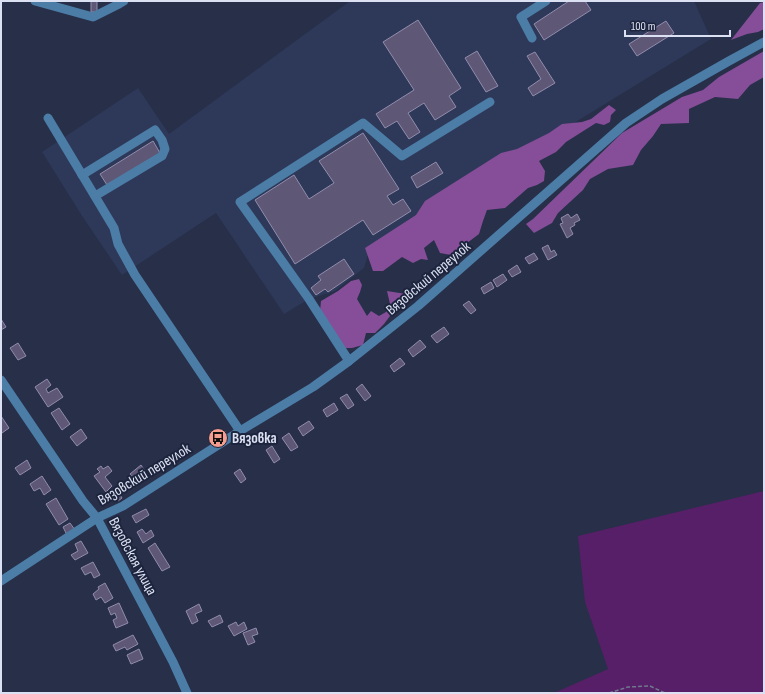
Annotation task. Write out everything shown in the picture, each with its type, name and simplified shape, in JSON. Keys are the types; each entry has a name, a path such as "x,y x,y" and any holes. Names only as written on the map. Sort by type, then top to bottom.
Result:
{"street":[{"path":"35,1 93,17 124,1"},
{"path":"532,38 520,17 546,1"},
{"name":"Вязовский переулок","path":"1,581 98,518 123,506 240,431 313,387 349,361 418,306 626,124 662,99 764,42"},
{"path":"349,361 309,299 240,202 363,123 402,156 490,102"},
{"path":"48,118 114,228 118,244 135,275 240,431"},
{"path":"82,175 155,130 162,140 165,149 162,156 95,196"},
{"name":"Вязовская улица","path":"1,380 83,501 98,518 173,662 187,693"}],"path":[{"path":"609,693 628,687 650,686 665,693"}],"shaded area":[{"path":"350,1 694,1 711,39 369,251 364,268 335,291 309,299 284,314 216,213 122,275 82,216 42,152 138,88 169,134"},
{"path":"764,2 764,29 731,40 760,3"},
{"path":"764,51 764,77 750,85 738,99 715,97 689,109 689,123 661,124 641,150 633,165 608,169 590,179 583,190 558,213 552,223 534,233 526,224 622,133 682,97 703,90 719,77"},
{"path":"609,105 616,110 611,115 610,122 604,125 596,123 566,142 556,152 539,161 545,171 544,181 528,188 505,208 487,210 479,234 451,255 440,253 434,240 424,248 428,260 421,259 413,263 402,257 383,271 373,271 365,248 416,215 425,201 501,153 517,149 549,133 562,124 582,122 591,119"},
{"path":"359,279 362,285 357,299 367,316 371,311 379,316 386,312 390,304 387,291 406,294 415,292 409,303 390,316 375,333 366,333 363,345 352,348 342,348 320,311 321,301 351,281"},
{"path":"764,491 764,693 554,693 608,669 585,602 578,536"}],"building":[{"path":"91,1 97,1 97,12 91,12"},
{"path":"569,1 585,1 591,10 544,40 534,24"},
{"path":"418,20 461,88 449,96 456,107 435,120 424,103 408,113 420,132 409,139 397,121 385,128 376,114 414,90 383,42"},
{"path":"666,21 674,33 637,56 629,44"},
{"path":"477,51 498,86 486,92 465,58"},
{"path":"535,52 555,83 533,96 528,88 541,79 527,56"},
{"path":"363,133 399,189 387,196 393,205 403,199 411,211 373,235 363,220 295,264 255,200 294,175 309,199 334,183 319,161"},
{"path":"153,141 160,153 107,185 100,174"},
{"path":"436,162 443,173 417,188 411,177"},
{"path":"568,214 571,218 577,214 580,220 574,223 575,225 570,228 573,234 567,238 560,224 563,223 561,218"},
{"path":"548,245 551,252 554,250 557,255 548,260 542,248"},
{"path":"534,253 538,259 529,264 525,258"},
{"path":"344,259 354,274 328,292 325,289 316,295 311,288 321,280 318,276"},
{"path":"517,265 521,272 512,277 508,271"},
{"path":"503,274 507,280 497,287 493,280"},
{"path":"491,282 494,288 484,294 481,288"},
{"path":"469,301 476,310 471,314 463,305"},
{"path":"1,319 6,327 1,330"},
{"path":"444,327 449,334 437,343 431,336"},
{"path":"420,340 426,347 413,357 408,350"},
{"path":"18,343 26,356 18,360 10,348"},
{"path":"400,358 405,364 394,372 390,366"},
{"path":"47,379 51,385 46,389 48,393 57,388 63,397 48,407 35,387"},
{"path":"362,384 371,396 365,401 356,389"},
{"path":"347,394 354,405 348,409 340,398"},
{"path":"334,403 338,410 327,417 323,410"},
{"path":"59,408 70,424 62,430 51,413"},
{"path":"1,416 9,428 2,433 1,431"},
{"path":"309,421 314,428 303,436 298,428"},
{"path":"81,429 87,438 77,446 70,437"},
{"path":"289,433 298,447 291,451 282,438"},
{"path":"272,446 280,459 274,463 266,450"},
{"path":"27,460 31,468 20,475 15,468"},
{"path":"141,465 145,471 135,480 130,474"},
{"path":"101,466 103,469 108,466 112,471 105,477 112,486 106,492 94,476 100,472 97,469"},
{"path":"240,469 246,479 241,483 234,473"},
{"path":"42,476 51,490 44,495 40,488 34,491 30,484"},
{"path":"117,490 122,498 118,501 116,498 112,501 108,496"},
{"path":"56,498 68,519 59,525 46,504"},
{"path":"146,509 149,515 136,523 132,516"},
{"path":"70,523 75,530 67,535 63,527"},
{"path":"142,529 146,534 151,530 154,536 143,543 137,532"},
{"path":"81,541 88,553 75,560 71,555 78,551 75,544"},
{"path":"155,543 170,567 162,571 148,548"},
{"path":"93,562 100,575 94,578 91,572 85,575 81,568"},
{"path":"105,583 113,598 105,603 101,597 96,600 93,594 99,589 98,587"},
{"path":"119,603 128,623 116,628 113,620 117,618 115,613 111,615 108,608"},
{"path":"199,604 202,611 195,614 198,621 192,624 186,611"},
{"path":"220,615 223,622 212,627 208,621"},
{"path":"236,622 238,626 244,622 247,629 234,636 228,626"},
{"path":"256,628 258,634 252,636 255,642 248,645 243,633"},
{"path":"133,635 138,644 127,650 125,647 116,651 113,645"},
{"path":"139,649 143,659 131,664 127,655"}],"place":[{"name":"Вязовка","path":"218,438"}]}
